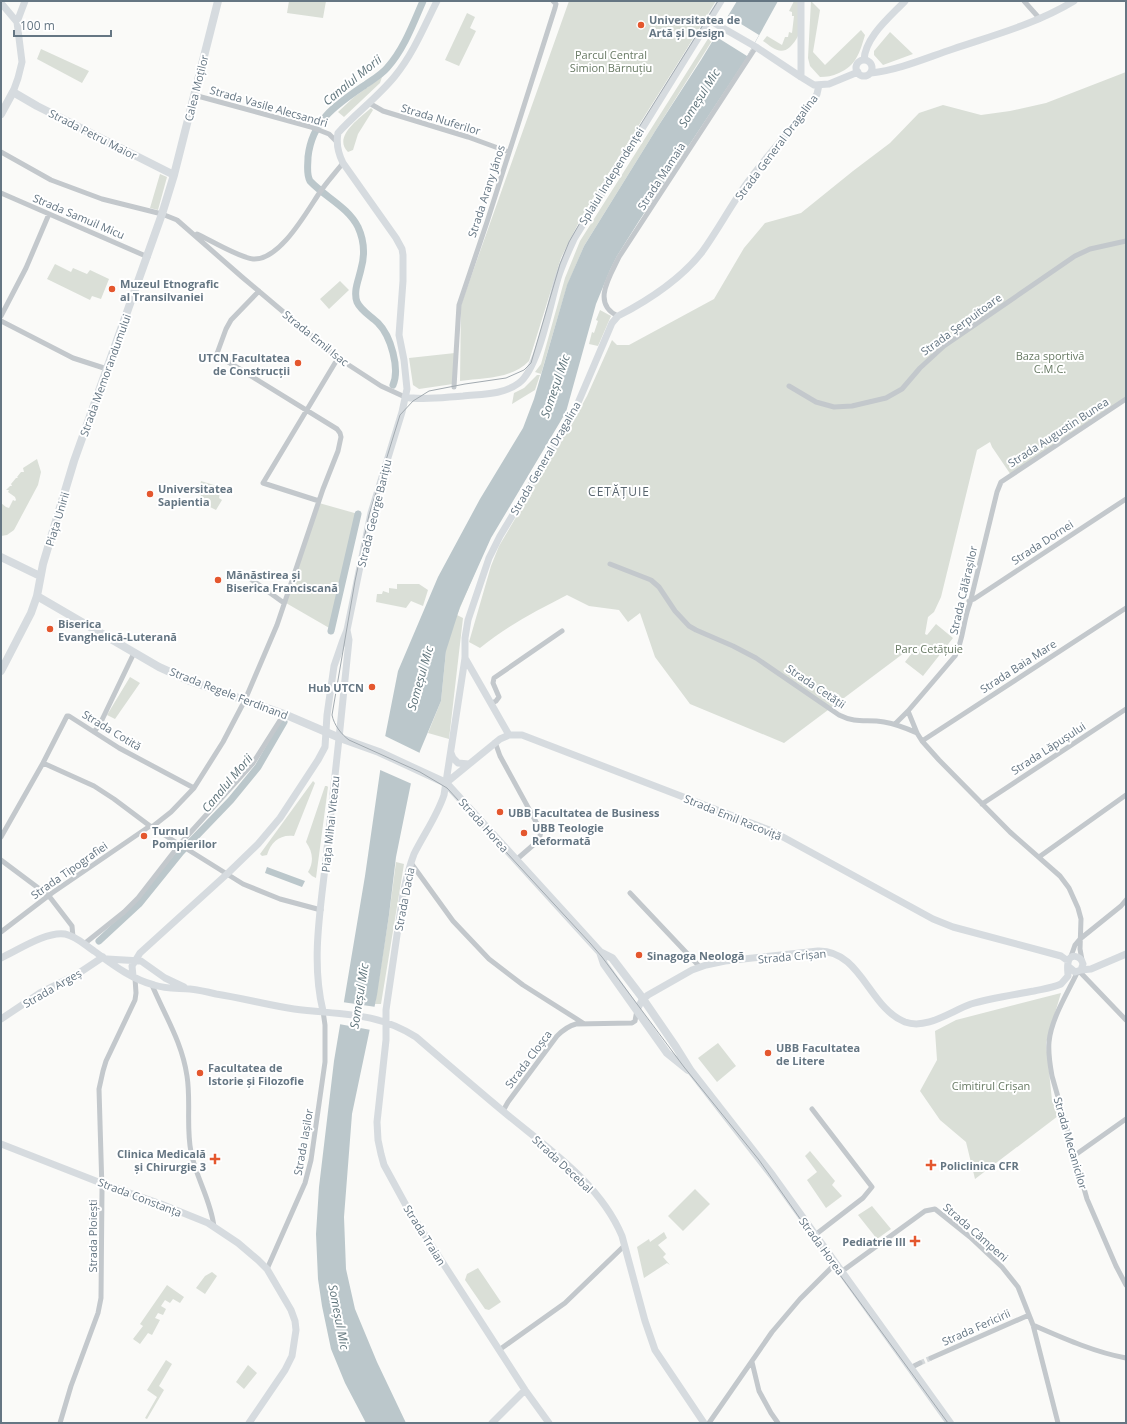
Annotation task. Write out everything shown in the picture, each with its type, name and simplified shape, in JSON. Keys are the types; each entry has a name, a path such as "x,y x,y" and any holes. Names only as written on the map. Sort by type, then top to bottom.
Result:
{"main road":[{"name":"Calea Moților","path":"174,175 218,1"},
{"path":"1,114 13,92"},
{"name":"Strada Petru Maior","path":"13,92 37,106 174,175"},
{"name":"Strada Memorandumului","path":"74,462 148,257 174,175"},
{"name":"Piața Unirii","path":"1,671 31,613 37,596 43,564 74,462"},
{"path":"1,557 40,576"},
{"name":"Strada Regele Ferdinand","path":"37,596 159,667 190,681 284,714 340,738"},
{"name":"Strada Horea","path":"340,738 379,752 446,783 600,952 612,958 644,999 690,1071 761,1160 950,1423"},
{"name":"Strada Horea","path":"600,952 604,964 667,1053 690,1071"}],"street":[{"path":"13,92 22,62 17,22 25,1"},
{"path":"336,141 338,132 389,83 401,69 437,1"},
{"name":"Splaiul Independenței","path":"532,366 558,279 574,238 720,1"},
{"path":"801,1 801,78"},
{"path":"905,1 871,38 867,46 864,60 857,65 858,72 863,76 868,75 871,72 883,71 921,60 1040,19 1074,1"},
{"path":"1024,1 1040,19"},
{"name":"Strada Arany János","path":"454,387 459,305 555,8 554,2"},
{"path":"1,3 17,22"},
{"path":"709,20 754,46 809,83 819,85"},
{"name":"Strada Mamaia","path":"618,316 611,313 606,308 604,295 619,257 740,73 754,46"},
{"path":"864,60 871,64 871,72"},
{"name":"Strada General Dragalina","path":"446,783 465,658 465,638 468,620 484,571 500,536 572,416 610,326 618,316 666,286 686,270 695,260 710,240 746,184 812,102 817,94 819,85 836,82 858,72"},
{"name":"Strada Vasile Alecsandri","path":"194,95 321,130 329,134 336,141"},
{"name":"Strada Nuferilor","path":"369,103 383,111 468,137 509,152"},
{"name":"Strada George Barițiu","path":"326,731 334,666 342,640 347,630 371,512 402,412 407,386 399,335 403,267 402,249 343,163 336,141"},
{"name":"Strada Emil Isac","path":"1,152 51,180 102,200 162,214 177,220 338,358 381,386 406,397 421,399 499,392 511,388 520,382 532,366"},
{"path":"190,231 234,253 253,259 262,258 278,248 295,230 324,187 343,163"},
{"name":"Strada Samuil Micu","path":"1,193 148,257"},
{"path":"1,316 26,268 49,214"},
{"name":"Strada Șerpuitoare","path":"789,386 816,402 834,407 852,406 886,398 902,389 920,368 944,346 1075,256 1090,249 1126,241"},
{"name":"Strada Tipografiei","path":"1,932 49,896 171,812 194,788 223,742 245,700 277,625 319,501 338,451 341,437 337,429 216,357 226,329 231,320 259,291"},
{"path":"1,321 73,358 107,369"},
{"path":"319,501 263,483 338,358"},
{"name":"Strada Augustin Bunea","path":"1001,482 1126,399"},
{"name":"Strada Călărașilor","path":"895,724 955,656 960,644 969,600 997,492 1001,482"},
{"name":"Strada Dornei","path":"969,600 974,599 1126,499"},
{"name":"Strada Cetății","path":"610,564 651,580 659,587 675,611 689,626 756,658 839,715 851,720 895,724 917,733"},
{"path":"241,572 284,603"},
{"name":"Strada Baia Mare","path":"922,741 1126,608"},
{"name":"Strada George Barițiu","path":"340,738 349,640 347,630"},
{"path":"492,703 499,697 493,683 494,678 562,631"},
{"path":"94,732 100,724 134,653"},
{"path":"446,783 495,742 509,735 465,658"},
{"name":"Strada Lăpușului","path":"982,804 1126,709"},
{"path":"908,711 922,741 982,804 1060,876 1074,897 1081,919 1080,954 1083,961 1083,966 1080,971"},
{"path":"84,944 131,906 181,845 253,763 284,714"},
{"name":"Strada Cotită","path":"43,763 67,716 69,716 119,748 194,788"},
{"path":"134,977 131,968 145,947 227,874 258,844 283,813 320,757 325,747 326,731"},
{"name":"Strada Emil Racoviță","path":"509,735 522,735 531,738 772,831 933,919 953,927 1061,956 1069,962"},
{"name":"Piața Mihai Viteazu","path":"323,1011 319,991 317,966 321,910 340,738"},
{"path":"495,742 500,756 541,831 538,840 516,860"},
{"path":"451,753 453,758 458,763 469,764"},
{"path":"1,837 43,763 94,786 151,826 243,884 280,899 321,910"},
{"name":"Strada Dacia","path":"386,1021 386,1010 403,894 411,863 439,809 446,783"},
{"path":"1039,857 1126,795"},
{"path":"1,860 49,896 72,926 73,937"},
{"path":"411,863 453,921 489,959 523,985 583,1023"},
{"path":"630,893 699,966"},
{"path":"1126,900 1121,906 1080,939 1075,945 1069,962 1073,971 1080,971 1091,969 1126,954"},
{"path":"1,958 49,936 62,934 73,937 123,971 152,985 165,988 190,989"},
{"name":"Strada Crișan","path":"637,1010 640,1003 644,999 699,966 725,961 810,952 832,952 842,957 894,1016 905,1022 915,1024 931,1021 972,1004 1056,986 1065,981 1068,976"},
{"path":"1069,962 1073,957 1077,956 1088,964 1103,964"},
{"path":"104,958 134,962 139,961 145,963 174,983 190,989"},
{"name":"Strada Argeș","path":"1,1019 40,992 76,975 104,958"},
{"name":"Strada Mecanicilor","path":"1065,997 1069,962"},
{"path":"1080,971 1126,1020"},
{"name":"Strada Mecanicilor","path":"1080,971 1065,997 1051,1031 1049,1042 1052,1076 1087,1199 1116,1266 1125,1281"},
{"name":"Strada Ploiești","path":"60,1423 71,1386 100,1305 101,1183 99,1089 100,1080 112,1046 135,1000 136,993 134,977"},
{"path":"152,985 173,1028 184,1060 188,1087 191,1152 210,1205 214,1227"},
{"name":"Strada Decebal","path":"190,989 292,1009 340,1013 386,1021 416,1037 570,1167 598,1196 616,1223 655,1350 704,1423"},
{"name":"Strada Cloșca","path":"503,1111 556,1036 569,1026 583,1023 632,1023 635,1021 637,1010"},
{"name":"Strada Iașilor","path":"268,1269 305,1183 311,1160 326,1062 323,1011"},
{"name":"Strada Traian","path":"386,1021 386,1040 378,1122 378,1140 384,1165 408,1209 525,1390 549,1423"},
{"path":"812,1109 872,1186 863,1198 815,1235"},
{"path":"1074,1155 1126,1119"},
{"name":"Strada Constanța","path":"1,1144 208,1223 242,1246 268,1269 291,1310 295,1321 296,1336 292,1356 285,1370 248,1423"},
{"name":"Strada Câmpeni","path":"841,1272 925,1211 935,1209 970,1237 1002,1267 1018,1287 1033,1325 1057,1422"},
{"path":"499,1350 565,1303 624,1246"},
{"path":"709,1423 772,1332 800,1300 835,1264"},
{"name":"Strada Fericirii","path":"931,1358 1029,1315"},
{"path":"1033,1325 1070,1341 1113,1356 1126,1358"},
{"path":"752,1362 759,1391 778,1423"},
{"path":"910,1368 920,1363"},
{"path":"492,1423 525,1390"}],"green space":[{"path":"289,1 326,1 323,18 287,13"},
{"name":"Parcul Central Simion Bărnuțiu","path":"569,1 716,1 583,214 561,258 529,361 514,371 497,377 460,381 461,305"},
{"path":"794,1 798,1 798,36 792,45 786,50 776,50 763,41 767,36 782,45 785,37 788,37 789,32 792,33 794,16 792,16 792,12 789,11"},
{"path":"811,1 820,10 813,52 825,65 861,30 865,35 859,53 850,66 832,76 820,77 810,66 808,58"},
{"path":"467,13 475,17 470,28 476,31 459,66 445,60"},
{"path":"890,32 913,54 883,65 874,55 874,51"},
{"path":"711,34 715,36 584,246 567,286 541,374 535,372 541,364 565,278 580,241"},
{"path":"41,49 89,71 82,83 37,59"},
{"path":"1126,72 1126,400 1011,475 990,442 977,450 941,597 934,612 928,617 925,634 927,635 936,624 953,638 923,676 905,662 915,649 912,647 784,743 690,704 655,657 640,613 628,622 619,610 589,606 567,595 511,626 480,648 469,642 491,566 499,546 587,396 612,340 617,345 629,345 714,299 744,248 765,223 801,213 890,143 919,113 943,105 981,115 1010,111 1046,103"},
{"path":"382,77 380,83 344,117 338,112 354,97"},
{"path":"371,108 373,110 358,134 353,150 348,152 344,146 343,140 346,134 355,122"},
{"path":"160,174 167,177 158,210 150,208"},
{"path":"55,264 71,272 73,268 87,274 90,270 109,279 101,299 92,296 90,300 47,279"},
{"path":"340,281 349,290 329,309 320,299"},
{"path":"600,310 611,316 598,346 589,344 592,332 594,333 598,321 596,320"},
{"path":"455,353 453,384 419,389 413,385 409,358"},
{"path":"537,375 540,375 535,390 512,404 514,393 524,388"},
{"path":"37,459 41,472 38,485 14,530 7,535 1,536 1,503 9,508 13,500 16,500 15,497 8,492 9,490 6,490 12,486 11,484 16,478 18,478 17,477 21,472 24,472 23,468"},
{"path":"201,481 217,486 216,492 220,493 219,498 222,500 216,510 198,501 205,487 200,486"},
{"path":"319,503 358,514 331,629 286,603"},
{"path":"479,563 457,615 463,618 449,739 428,733 441,701 446,651 441,646"},
{"path":"397,584 419,584 428,590 423,606 411,601 406,608 376,602 377,594 382,594 383,591 389,593 389,588 397,589"},
{"path":"130,677 140,683 115,719 107,715"},
{"path":"313,781 315,783 294,836 284,836 280,838 271,846 267,855 262,856 260,854"},
{"path":"325,786 328,787 316,878 308,872 312,857 306,842"},
{"path":"396,862 404,864 381,1004 375,1004 389,915"},
{"name":"Cimitirul Crișan","path":"1061,993 1046,1043 1052,1100 1058,1116 975,1179 966,1142 940,1120 920,1091 937,1060 935,1031 956,1020"},
{"path":"718,1043 736,1066 717,1082 698,1058"},
{"path":"810,1151 835,1181 832,1185 842,1196 826,1208 807,1180 817,1172 805,1156"},
{"path":"695,1189 710,1204 683,1231 668,1216"},
{"path":"872,1206 891,1229 877,1239 858,1215"},
{"path":"664,1232 667,1238 658,1245 666,1254 663,1257 670,1265 667,1263 644,1278 637,1247 649,1239 650,1242"},
{"path":"478,1268 501,1302 489,1310 485,1309 465,1280 467,1274"},
{"path":"212,1272 217,1276 205,1294 196,1288 205,1276"},
{"path":"167,1285 184,1297 180,1303 173,1299 170,1303 165,1300 161,1306 166,1309 163,1315 158,1313 155,1318 160,1320 152,1335 148,1333 140,1344 133,1339 143,1326 140,1324"},
{"path":"166,1360 172,1364 159,1386 164,1390 147,1419 145,1418 157,1397 147,1390"},
{"path":"248,1365 257,1373 244,1389 236,1382"}],"water":[{"name":"Someșul Mic","path":"737,1 778,1 746,59 639,221 610,270 596,304 566,412 491,538 460,607 446,651 441,701 420,751 411,783 396,857 377,995 352,1114 344,1217 346,1269 355,1309 377,1362 406,1423 366,1423 345,1383 331,1349 318,1279 316,1234 319,1187 334,1061 365,876 385,737 398,671 438,577 480,499 523,428 534,399 567,285 584,246"},
{"path":"267,867 305,881 302,887 265,873"}],"pier":[{"path":"728,16 759,35 747,56 715,36"},
{"path":"383,735 422,754 412,784 378,769"},
{"path":"342,1002 376,1007 371,1030 339,1024"}],"waterway":[{"name":"Canalul Morii","path":"393,385 395,378 395,362 387,336 378,323 361,308 356,298 356,289 363,258 363,242 360,232 354,220 310,181 308,172 308,157 310,144 320,123 336,106 382,73 393,61 408,36 423,1"},
{"name":"Canalul Morii","path":"331,631 358,514"},
{"name":"Canalul Morii","path":"99,941 139,904 181,852 231,800 258,767 284,722"}],"tunnel":[{"path":"920,1363 931,1358"}],"tram line":[{"path":"718,1 589,207 569,242 560,264 531,363 524,370 506,378 429,391 413,401 400,415 369,515 355,581 332,715 338,729 349,740 420,772 447,788 590,943 684,1067 759,1160 829,1260 948,1423"}],"place":[{"name":"Universitatea de Artă și Design","path":"641,25"},
{"name":"Muzeul Etnografic al Transilvaniei","path":"112,289"},
{"name":"UTCN Facultatea de Construcții","path":"298,363"},
{"name":"Universitatea Sapientia","path":"150,494"},
{"name":"Mănăstirea și Biserica Franciscană","path":"218,580"},
{"name":"Biserica Evanghelică-Luterană","path":"50,629"},
{"name":"Hub UTCN","path":"372,687"},
{"name":"UBB Facultatea de Business","path":"500,812"},
{"name":"UBB Teologie Reformată","path":"524,833"},
{"name":"Turnul Pompierilor","path":"144,836"},
{"name":"Sinagoga Neologă","path":"639,955"},
{"name":"UBB Facultatea de Litere","path":"768,1053"},
{"name":"Facultatea de Istorie și Filozofie","path":"200,1073"},
{"name":"Clinica Medicală și Chirurgie 3","path":"215,1159"},
{"name":"Policlinica CFR","path":"931,1165"},
{"name":"Pediatrie III","path":"915,1241"}],"district":[{"name":"CETĂȚUIE","path":"619,491"}],"park label":[{"name":"Baza sportivă C.M.C.","path":"1050,361"},
{"name":"Parc Cetățuie","path":"929,648"}]}
